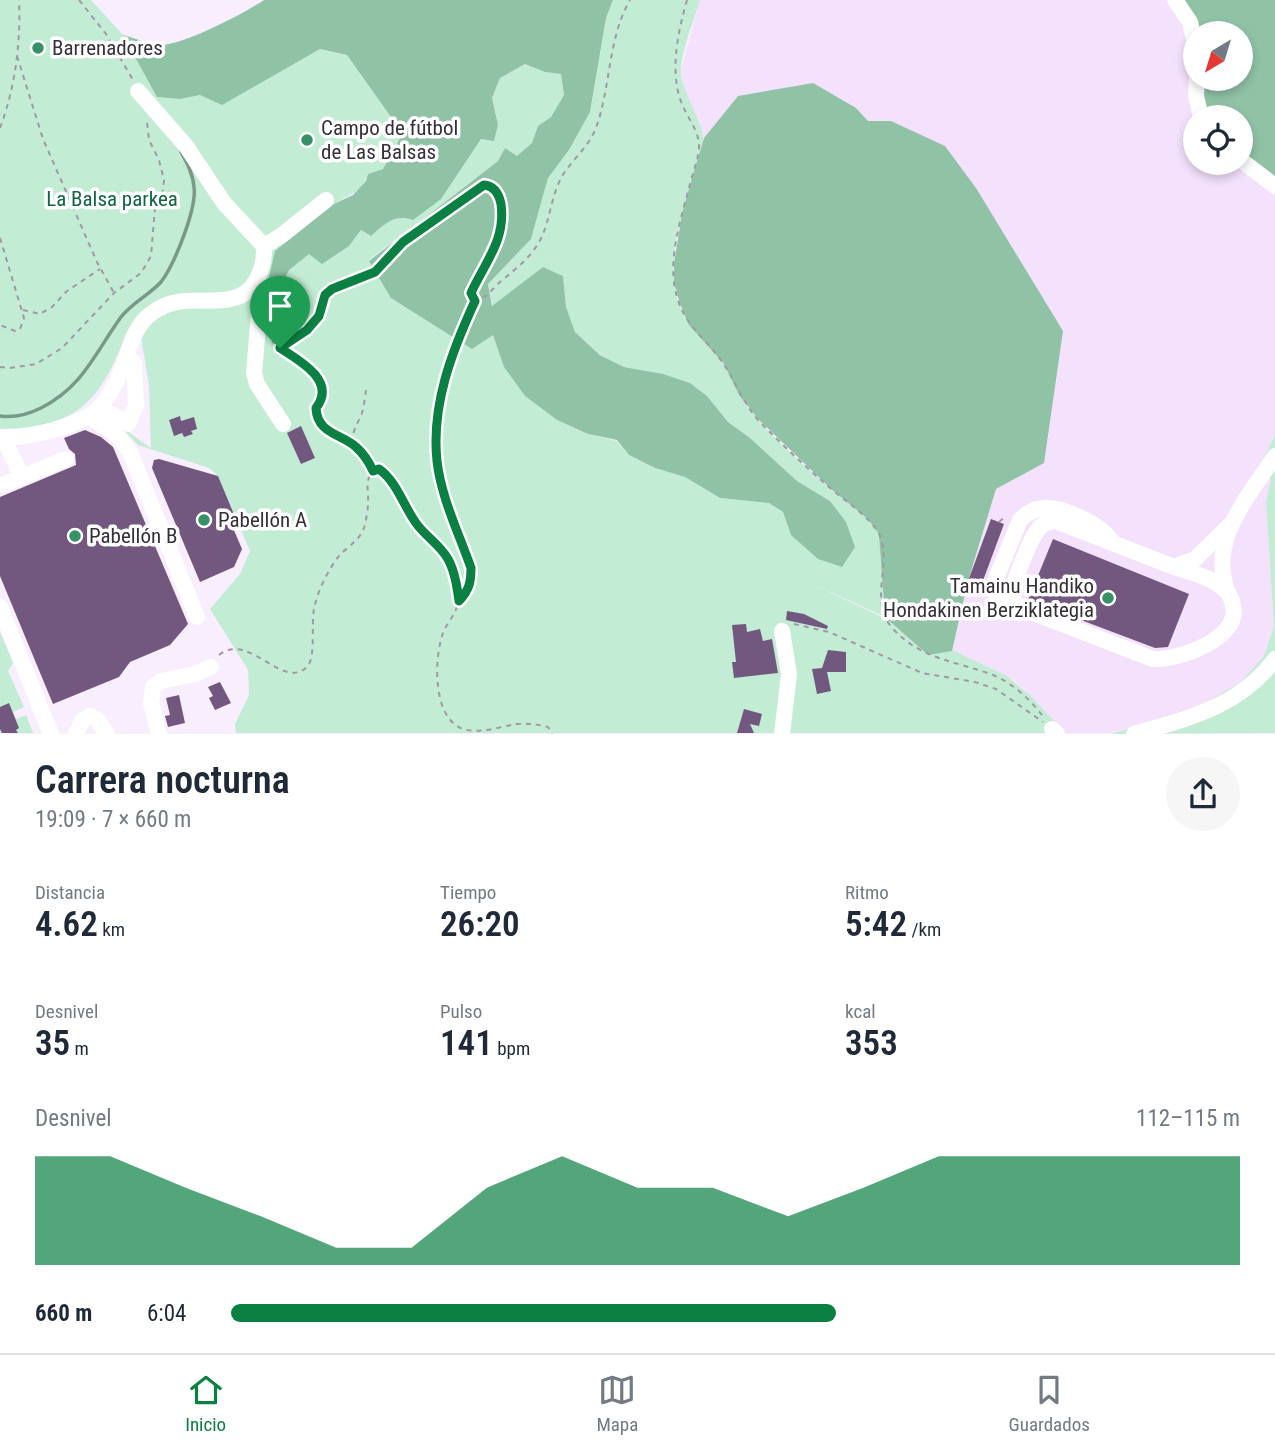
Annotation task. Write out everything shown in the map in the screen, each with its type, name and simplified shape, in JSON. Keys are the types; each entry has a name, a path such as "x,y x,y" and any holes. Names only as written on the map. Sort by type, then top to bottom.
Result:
{"street":[{"path":"1175,0 1189,21"},
{"path":"22,477 7,441 43,433 93,412 108,397 140,323 153,312 173,302 230,299 244,294 258,280 265,256 264,246 224,203 186,146 138,91"},
{"path":"1253,169 1275,186"},
{"path":"264,246 326,200"},
{"path":"258,280 261,289 254,373 257,384 283,424"},
{"path":"93,412 113,415 128,424 136,405 134,363 127,357"},
{"path":"93,412 130,452 197,617"},
{"path":"1228,593 1222,586 1113,544 1111,538 1099,526 1046,507 1027,513 1020,520 992,588 999,600 1153,659 1166,660 1221,637 1234,622 1234,611 1228,593 1222,577 1221,563 1226,535 1275,456"},
{"path":"5,484 66,459"},
{"path":"1174,567 1195,559 1232,523"},
{"path":"0,607 51,733"},
{"path":"782,631 789,674 782,733"},
{"path":"1134,733 1193,718 1219,705 1241,693 1261,677 1275,659"},
{"path":"159,733 151,703 153,687 161,681 195,674 211,667"},
{"path":"76,733 82,721 90,716 97,719 107,733"}],"path":[{"path":"0,128 7,108 17,56 19,0"},
{"path":"79,0 106,34 138,91"},
{"path":"475,301 483,299 536,249 563,174 596,129 603,106 614,39 630,0"},
{"path":"687,0 681,23 676,82 681,103 696,131 699,144 682,214 674,263 674,284 689,325 724,364 740,395 759,420 830,488 868,519 879,534 884,554 880,598 884,617 892,628 928,655 995,676 1012,686 1031,702 1055,731"},
{"path":"17,56 43,139 114,293"},
{"path":"0,367 36,364 62,348 114,293 141,273 151,256 155,208 162,200 164,180 159,160 149,140 147,121"},
{"path":"280,348 307,330 319,316 325,295 332,289 375,272 403,242 484,185 498,195 501,202 501,228 495,251 471,293 475,301"},
{"path":"0,238 24,318 20,329 15,331 0,325"},
{"path":"21,309 40,314 101,269"},
{"path":"459,601 468,591 471,568 437,461 438,429 442,389 450,358 475,301"},
{"path":"257,330 301,361 323,385 324,392 316,408 320,422 340,439 355,446 373,471"},
{"path":"355,446 353,437 362,414 366,390"},
{"path":"211,667 212,661 225,651 236,648 250,652 288,672 298,672 306,668 313,654 312,621 315,604 339,557 363,530 369,500 366,484 373,471 379,469 396,487 417,525 431,537 448,559 457,583 459,601 455,616 444,629 439,646 440,705 449,720 462,729 475,731 533,723 548,727 551,733"},
{"path":"782,631 782,626 790,624 810,626 922,673 975,682 996,689 1055,731"}],"shaded area":[{"path":"700,0 1169,0 1183,26 1183,91 1193,91 1193,105 1183,105 1183,175 1253,175 1275,192 1275,435 1257,471 1271,479 1266,502 1274,626 1264,656 1241,682 1184,712 1110,733 1065,733 1021,686 1007,676 952,651 968,581 996,489 1044,463 891,121 868,121 856,108 738,96 704,138 685,92 681,71"}],"green space":[{"name":"La Balsa parkea","path":"0,0 91,0 123,35 158,97 180,99 200,95 222,104 320,49 347,55 398,127 400,138 383,169 368,174 358,190 327,209 277,258 268,285 266,323 289,270 309,253 349,246 361,230 371,236 387,222 441,199 481,139 494,140 498,125 492,98 500,78 525,64 545,72 561,74 564,95 551,117 538,126 533,143 517,156 505,148 498,161 369,260 493,335 504,367 525,396 557,420 588,434 617,441 629,455 655,468 685,477 720,498 769,503 783,512 791,535 830,501 797,481 750,438 728,422 707,396 690,383 663,374 624,367 601,355 575,332 566,307 563,276 543,267 493,307 488,284 531,239 548,178 569,150 590,112 606,18 613,0 700,0 685,46 681,72 685,90 701,127 703,141 676,245 676,295 685,316 726,367 744,402 756,417 794,456 873,524 878,532 881,548 885,617 804,580 1007,676 1032,697 1065,733 236,733 235,724 249,695 248,670 210,609 240,574 250,551 218,476 209,468 138,445 124,430 125,426 131,434 151,448 149,385 140,332 127,332 107,376 83,406 68,416 49,423 0,429"},
{"path":"264,0 613,0 606,18 590,112 569,150 548,178 531,239 488,284 492,306 543,267 563,276 566,307 575,332 600,355 624,367 663,374 690,383 707,396 728,422 750,438 797,481 830,501 846,522 855,547 842,567 818,559 791,535 783,512 769,503 720,498 685,477 655,468 629,455 617,440 588,434 557,420 525,396 504,367 493,335 472,349 391,298 369,261 498,161 505,148 517,156 532,143 538,126 551,117 564,95 561,74 545,72 525,64 500,78 492,98 498,125 494,141 481,139 441,199 413,220 395,219 371,236 361,230 349,246 322,264 309,254 289,270 264,326 269,277 275,251 334,204 353,195 366,181 368,174 383,169 400,138 398,127 347,55 320,49 222,105 200,95 180,99 157,97 123,35 160,45 170,44 213,28"},
{"path":"1169,0 1275,0 1275,192 1253,173 1253,105 1195,105 1193,91 1253,91 1253,21 1183,21 1183,26"},
{"path":"813,83 856,108 868,121 891,121 945,146 976,188 1063,331 1044,463 996,489 968,581 952,651 928,655 885,617 879,534 868,519 830,488 759,420 739,395 724,364 689,325 674,283 674,263 682,214 704,138 738,96"},
{"path":"1275,435 1275,733 1110,734 1184,712 1207,702 1241,682 1264,656 1274,626 1266,502 1271,479 1257,472"},
{"path":"0,632 13,663 8,671 24,707 13,712 16,719 26,715 33,733 0,733"}],"building":[{"path":"180,416 181,421 194,417 197,429 191,431 193,434 184,437 182,433 174,436 169,420"},
{"path":"301,426 315,458 301,464 287,433"},
{"name":"Pabellón B","path":"85,430 101,437 113,447 188,624 170,645 130,662 119,677 53,704 0,576 0,497 76,465 75,454 69,449 64,438"},
{"name":"Pabellón A","path":"159,459 218,476 236,519 230,521 242,549 234,567 200,582 152,468 154,460"},
{"path":"991,519 1004,524 981,586 968,581"},
{"name":"Tamainu Handiko Hondakinen Berziklategia","path":"1053,539 1189,594 1168,647 1155,648 1028,600"},
{"path":"787,611 804,614 828,626 827,629 786,620"},
{"path":"746,624 747,632 760,629 763,641 772,639 778,673 734,678 732,662 736,662 732,625"},
{"path":"828,650 846,652 846,672 827,672 831,691 817,694 812,669 822,668"},
{"path":"220,682 231,703 215,710 209,698 213,696 208,687"},
{"path":"179,695 185,723 168,727 165,716 170,715 166,698"},
{"path":"9,703 19,728 16,730 18,733 2,733 0,729 0,707"},
{"path":"744,709 762,714 759,726 750,724 754,733 737,733"}],"waterway":[{"path":"0,416 31,412 68,390 87,368 121,317 161,282 184,236 194,197 192,178 181,152"}],"place":[{"name":"Barrenadores","path":"38,48"},
{"name":"Campo de fútbol de Las Balsas","path":"307,140"},
{"name":"Pabellón A","path":"204,520"},
{"name":"Pabellón B","path":"75,536"},
{"name":"Tamainu Handiko Hondakinen Berziklategia","path":"1108,598"}],"route":[{"path":"484,185 494,189 501,202 499,240 471,293 475,301 450,358 442,389 438,429 437,461 471,568 468,591 459,601 457,583 448,559 431,537 417,525 385,473 379,469 373,471 355,446 340,439 320,422 316,416 316,408 321,402 323,385 301,361 280,348 307,330 319,316 325,295 332,289 375,272 403,242 476,189 484,185"}]}
